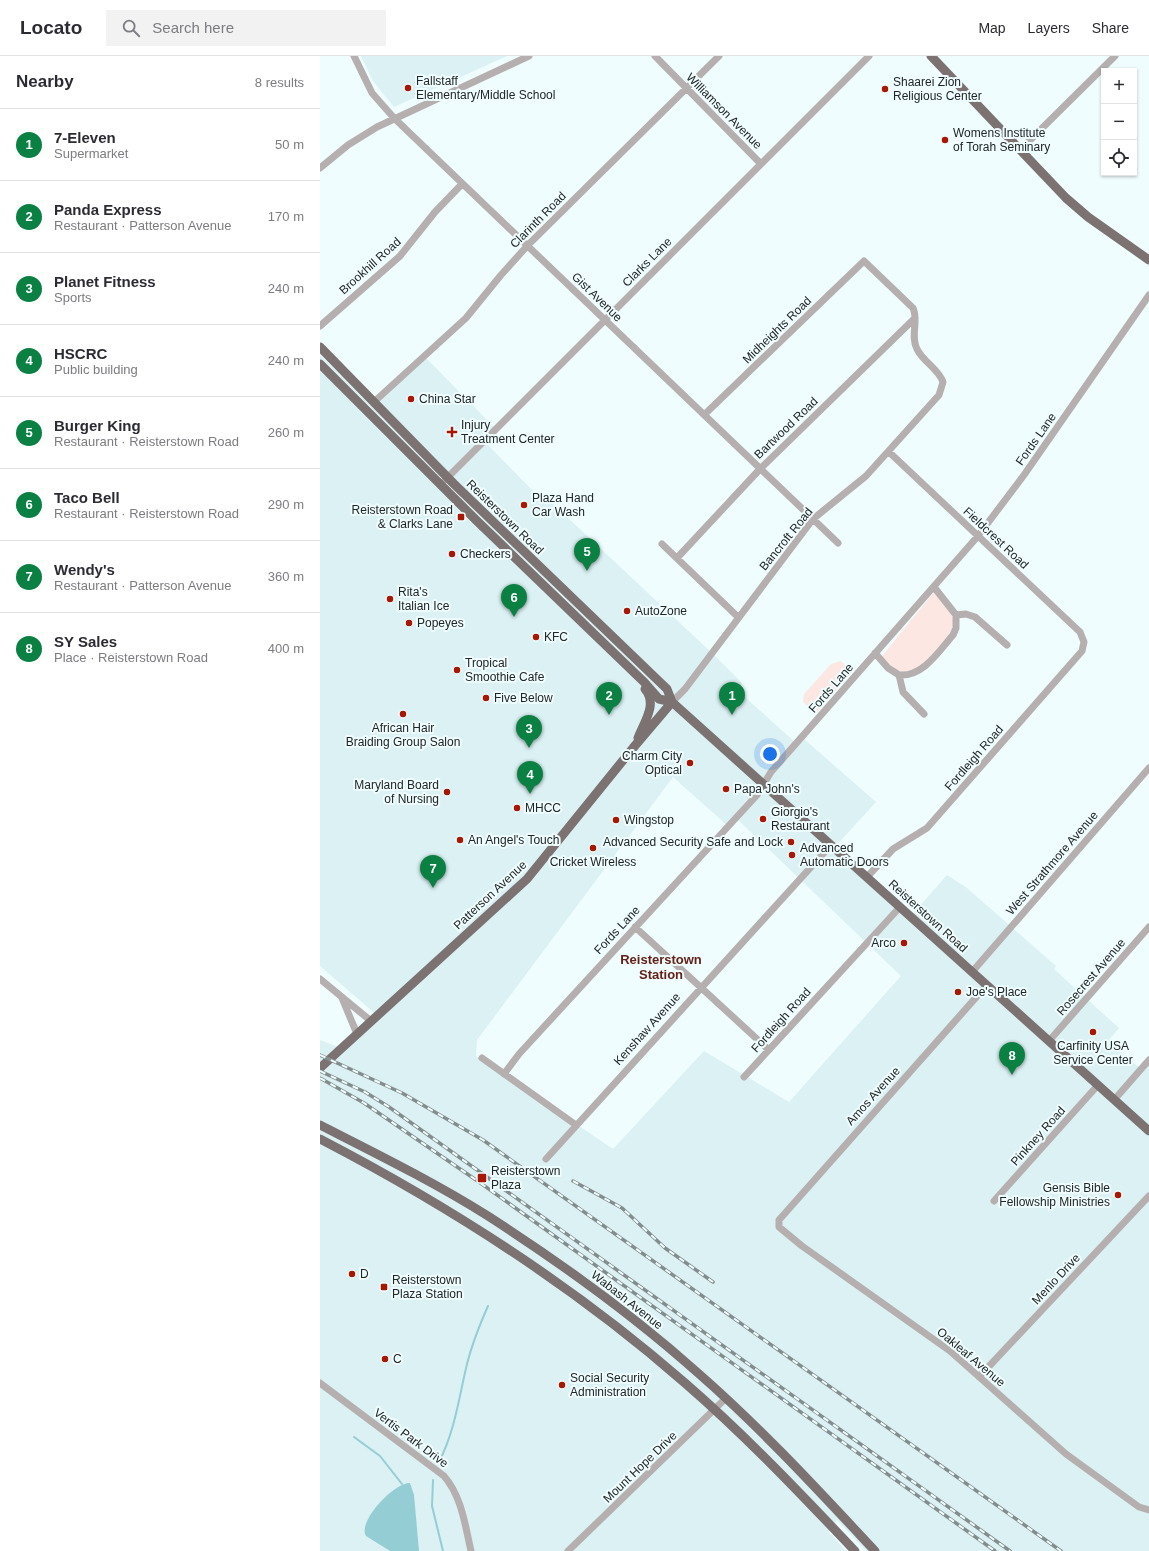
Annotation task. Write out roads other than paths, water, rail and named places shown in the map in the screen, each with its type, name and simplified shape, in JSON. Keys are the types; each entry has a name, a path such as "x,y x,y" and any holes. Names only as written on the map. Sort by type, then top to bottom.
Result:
{"main road":[{"path":"931,56 1074,205 1149,260"},
{"name":"Reisterstown Road","path":"320,347 375,401 448,478 667,689 672,702 1149,1131"},
{"name":"Reisterstown Road","path":"320,364 440,485 608,647 659,699 672,702"},
{"path":"334,378 347,382 369,404 375,401"},
{"path":"515,558 528,564 542,577 549,576"},
{"path":"608,647 626,670 647,691 651,701 650,711 633,748"},
{"name":"Patterson Avenue","path":"321,1067 527,879 672,702"},
{"path":"320,1118 347,1138"},
{"name":"Wabash Avenue","path":"320,1125 432,1184 487,1216 554,1260 644,1329 726,1398 772,1442 875,1551"},
{"path":"320,1141 342,1151 474,1226 548,1275 637,1342 715,1410 761,1453 855,1551"}],"street":[{"name":"Gist Avenue","path":"354,56 369,88 394,118 528,245 604,320 705,414 838,543"},
{"path":"320,168 361,136 394,118 529,56"},
{"name":"Williamson Avenue","path":"655,56 761,164"},
{"name":"Clarinth Road","path":"375,401 466,318 528,245 719,56"},
{"name":"Clarks Lane","path":"440,485 869,56"},
{"path":"1020,150 1115,56"},
{"name":"Brookhill Road","path":"320,326 396,260 435,212 462,184"},
{"name":"Midheights Road","path":"705,414 864,261 910,305 914,312 915,318"},
{"name":"Fords Lane","path":"504,1074 519,1054 757,795 772,772 978,536 1024,475 1149,295"},
{"name":"Bancroft Road","path":"672,702 685,689 813,519 866,476 939,395 943,382 939,373 917,349 914,336 915,318"},
{"name":"Bartwood Road","path":"676,558 760,469 915,318"},
{"name":"Fieldcrest Road","path":"888,452 1080,632 1084,642"},
{"path":"662,544 738,618"},
{"path":"875,653 888,668 899,675 918,672 938,652 953,635 956,628 956,614 934,587"},
{"path":"956,614 966,614 975,617 1007,645"},
{"name":"Fordleigh Road","path":"867,877 893,849 928,828 1082,650 1084,642"},
{"path":"899,675 903,692 924,714"},
{"name":"West Strathmore Avenue","path":"972,972 1149,768"},
{"name":"Kenshaw Avenue","path":"546,1159 700,987 831,845"},
{"name":"Fordleigh Road","path":"744,1077 900,907"},
{"path":"635,927 769,1050"},
{"name":"Rosecrest Avenue","path":"1049,1041 1149,927"},
{"path":"320,979 370,1021"},
{"name":"Amos Avenue","path":"778,1224 779,1220 987,985"},
{"path":"341,996 357,1034"},
{"path":"482,1058 576,1125"},
{"path":"1114,1100 1149,1060"},
{"name":"Pinkney Road","path":"994,1201 1098,1085"},
{"name":"Menlo Drive","path":"978,1377 1149,1196"},
{"name":"Oakleaf Avenue","path":"778,1224 781,1231 939,1343 1066,1454 1139,1507 1149,1510"},
{"name":"Vertis Park Drive","path":"320,1383 444,1476 453,1486 459,1502 471,1551"},
{"name":"Mount Hope Drive","path":"568,1551 726,1398"}],"water":[{"path":"410,1483 414,1495 419,1551 390,1551 366,1536 365,1529 367,1521 372,1512 387,1495 403,1484"}],"waterway":[{"path":"439,1462 453,1426 471,1349 488,1306"},
{"path":"354,1437 380,1456 402,1484"},
{"path":"433,1480 432,1506 443,1551"}],"railway":[{"path":"320,1055 402,1093 483,1140 1061,1551"},
{"path":"320,1071 365,1092 389,1107 1010,1551"},
{"path":"320,1078 364,1103 479,1182 995,1551"},
{"path":"573,1181 622,1208 665,1248 713,1282"}],"place":[{"name":"Fallstaff Elementary/Middle School","path":"408,88"},
{"name":"Shaarei Zion Religious Center","path":"885,89"},
{"name":"Womens Institute of Torah Seminary","path":"945,140"},
{"name":"China Star","path":"411,399"},
{"name":"Injury Treatment Center","path":"452,432"},
{"name":"Plaza Hand Car Wash","path":"524,505"},
{"name":"Reisterstown Road & Clarks Lane","path":"461,517"},
{"name":"Checkers","path":"452,554"},
{"name":"Burger King","path":"587,571"},
{"name":"Rita's Italian Ice","path":"390,599"},
{"name":"AutoZone","path":"627,611"},
{"name":"Taco Bell","path":"514,617"},
{"name":"Popeyes","path":"409,623"},
{"name":"KFC","path":"536,637"},
{"name":"Tropical Smoothie Cafe","path":"457,670"},
{"name":"Five Below","path":"486,698"},
{"name":"African Hair Braiding Group Salon","path":"403,714"},
{"name":"Panda Express","path":"609,715"},
{"name":"7-Eleven","path":"732,715"},
{"name":"Planet Fitness","path":"529,748"},
{"name":"Charm City Optical","path":"690,763"},
{"name":"Papa John's","path":"726,789"},
{"name":"Maryland Board of Nursing","path":"447,792"},
{"name":"HSCRC","path":"530,794"},
{"name":"MHCC","path":"517,808"},
{"name":"Giorgio's Restaurant","path":"763,819"},
{"name":"Wingstop","path":"616,820"},
{"name":"An Angel's Touch","path":"460,840"},
{"name":"Advanced Security Safe and Lock","path":"791,842"},
{"name":"Cricket Wireless","path":"593,848"},
{"name":"Advanced Automatic Doors","path":"792,855"},
{"name":"Wendy's","path":"433,888"},
{"name":"Arco","path":"904,943"},
{"name":"Joe's Place","path":"958,992"},
{"name":"Carfinity USA Service Center","path":"1093,1032"},
{"name":"SY Sales","path":"1012,1075"},
{"name":"Reisterstown Plaza","path":"482,1178"},
{"name":"Gensis Bible Fellowship Ministries","path":"1118,1195"},
{"name":"D","path":"352,1274"},
{"name":"Reisterstown Plaza Station","path":"384,1287"},
{"name":"C","path":"385,1359"},
{"name":"Social Security Administration","path":"562,1385"}],"district":[{"name":"Reisterstown Station","path":"661,966"}]}
